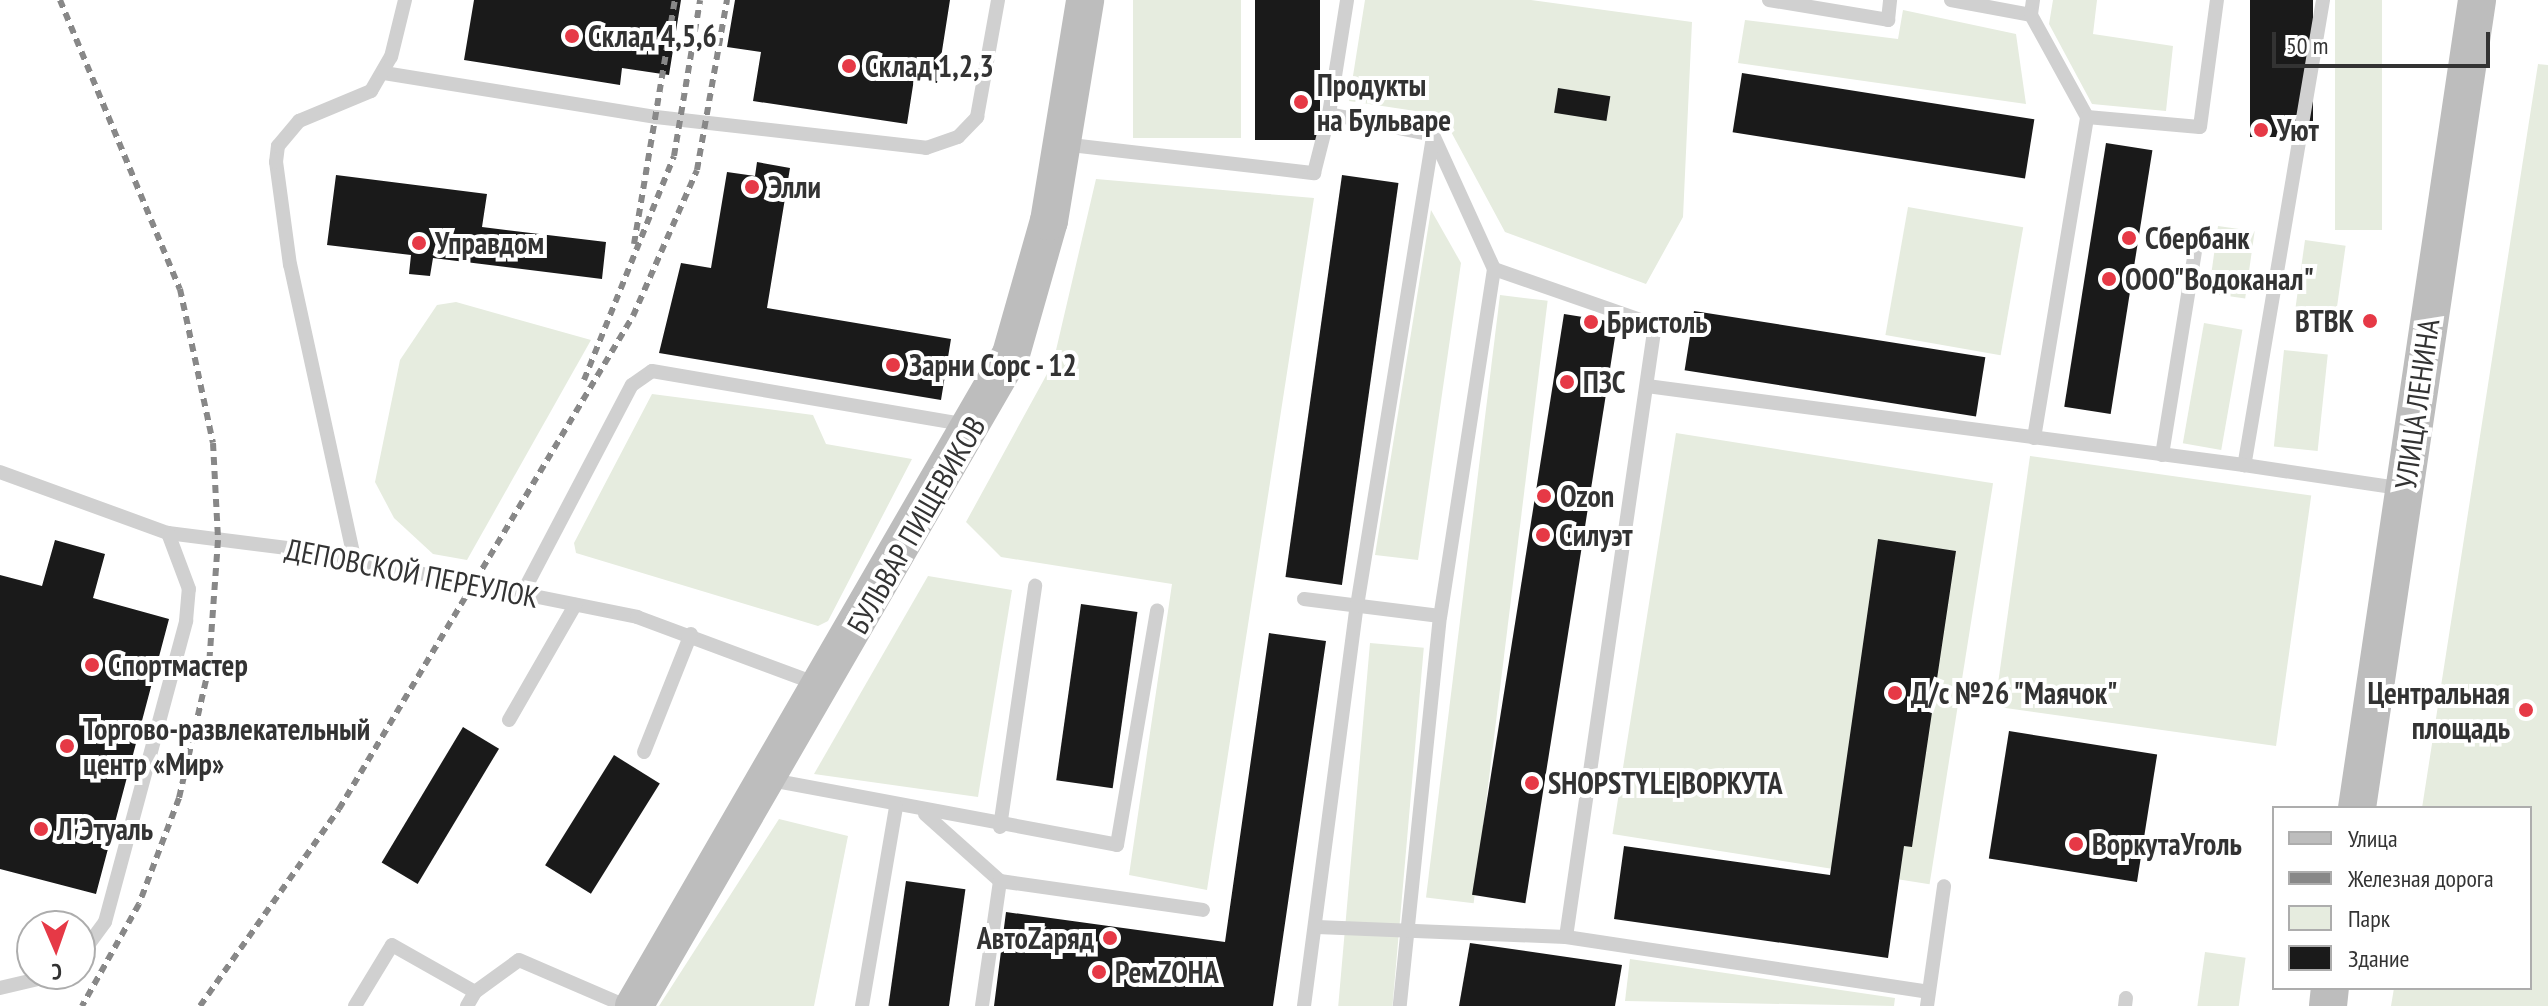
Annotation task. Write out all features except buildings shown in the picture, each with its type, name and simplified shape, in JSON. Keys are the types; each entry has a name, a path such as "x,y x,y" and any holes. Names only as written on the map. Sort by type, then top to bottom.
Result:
{"main road":[{"name":"БУЛЬВАР ПИЩЕВИКОВ","path":"634,1006 771,780 821,686 976,426 1033,289 1062,144 1085,0"},
{"name":"УЛИЦА ЛЕНИНА","path":"2357,806 2477,0"}],"lane":[{"path":"355,562 290,265 276,162 278,146 299,121 353,102 384,73 405,0"},
{"path":"384,73 656,117 926,148 958,137 977,117 998,0"},
{"path":"1062,144 1314,173 1329,114 1347,0"},
{"path":"1769,0 1888,20 1890,0"},
{"path":"1951,0 2032,7 2087,117 2034,438"},
{"path":"2087,117 2200,127 2217,0"},
{"path":"2244,465 2323,0"},
{"path":"1329,114 1433,135"},
{"path":"1400,1006 1402,932 1440,616 1494,269 1433,135"},
{"path":"1304,1006 1317,927 1357,606 1433,135"},
{"path":"2162,455 2197,239"},
{"path":"1494,269 1655,325 1566,937"},
{"path":"521,596 632,385 652,371 976,426"},
{"path":"1647,386 2404,489"},
{"name":"ДЕПОВСКОЙ ПЕРЕУЛОК","path":"0,472 168,533 355,562 575,605 691,634 821,686"},
{"path":"96,934 105,922 186,621 189,589 168,533"},
{"path":"1000,827 1035,586"},
{"path":"1304,599 1440,616"},
{"path":"509,720 575,605"},
{"path":"771,780 925,813 1117,845 1157,610"},
{"path":"644,752 691,634"},
{"path":"862,1006 896,807"},
{"path":"925,813 1000,881 1203,910"},
{"path":"982,1006 1000,881"},
{"path":"1317,927 1566,937 1928,999 1944,886"},
{"path":"355,1006 392,945 475,992"},
{"path":"467,1006 475,992 519,960 626,1006"}],"green space":[{"path":"1133,0 1241,0 1241,138 1133,138"},
{"path":"1365,0 1531,0 1692,22 1683,217 1646,284 1505,232 1442,115 1349,101"},
{"path":"2053,0 2097,0 2093,34 2173,46 2166,111 2092,104 2049,24"},
{"path":"2335,0 2382,0 2382,230 2335,230"},
{"path":"1903,10 2016,34 2026,104 1738,63 1745,20 1898,39"},
{"path":"2538,64 2548,65 2548,1006 2391,1006 2394,990 2532,990 2532,806 2422,806"},
{"path":"1096,179 1314,198 1207,890 1129,875 1172,584 1001,557 966,522 1053,363"},
{"path":"1908,207 2023,227 2001,355 1885,335"},
{"path":"1431,210 1461,263 1418,560 1375,555"},
{"path":"2218,226 2255,231 2245,298 2209,293"},
{"path":"2305,240 2346,246 2335,321 2294,315"},
{"path":"1500,295 1548,301 1474,903 1426,897"},
{"path":"456,302 591,340 467,560 433,554 394,518 375,482 400,360 437,305"},
{"path":"2204,323 2242,330 2221,450 2183,443"},
{"path":"2284,350 2328,355 2318,451 2274,446"},
{"path":"652,394 813,415 826,444 912,459 828,621 818,626 576,553 574,543"},
{"path":"1676,433 1993,483 1930,884 1612,834"},
{"path":"2030,456 2311,496 2276,746 1995,707"},
{"path":"928,576 1012,590 978,797 814,774"},
{"path":"1370,643 1424,648 1392,1006 1338,1006"},
{"path":"779,819 848,836 814,1006 659,1006"},
{"path":"2205,952 2246,958 2239,1006 2197,1006"},
{"path":"1630,959 1895,998 1894,1006 1625,1001"}],"railway":[{"path":"60,0 180,289 213,443 218,540 209,667 179,798 139,904 82,1006"},
{"path":"634,244 675,0"},
{"path":"584,380 674,156 700,0"},
{"path":"200,1006 339,809 633,316 697,170 727,0"}],"place":[{"name":"Склад 4,5,6","path":"572,36"},
{"name":"Склад 1,2,3","path":"849,66"},
{"name":"Продукты на Бульваре","path":"1301,102"},
{"name":"Уют","path":"2261,130"},
{"name":"Элли","path":"752,187"},
{"name":"Сбербанк","path":"2129,238"},
{"name":"Управдом","path":"419,243"},
{"name":"ООО\"Водоканал\"","path":"2109,279"},
{"name":"ВТВК","path":"2370,321"},
{"name":"Бристоль","path":"1591,322"},
{"name":"Зарни Сорс - 12","path":"893,365"},
{"name":"ПЗС","path":"1567,382"},
{"name":"Ozon","path":"1544,496"},
{"name":"Силуэт","path":"1543,535"},
{"name":"Спортмастер","path":"92,665"},
{"name":"Д/с №26 \"Маячок\"","path":"1895,693"},
{"name":"Центральная площадь","path":"2526,710"},
{"name":"Торгово-развлекательный центр «Мир»","path":"67,746"},
{"name":"SHOPSTYLE|ВОРКУТА","path":"1532,783"},
{"name":"Л'Этуаль","path":"41,829"},
{"name":"ВоркутаУголь","path":"2076,844"},
{"name":"АвтоZаряд","path":"1110,938"},
{"name":"РемZОНА","path":"1099,972"}]}
